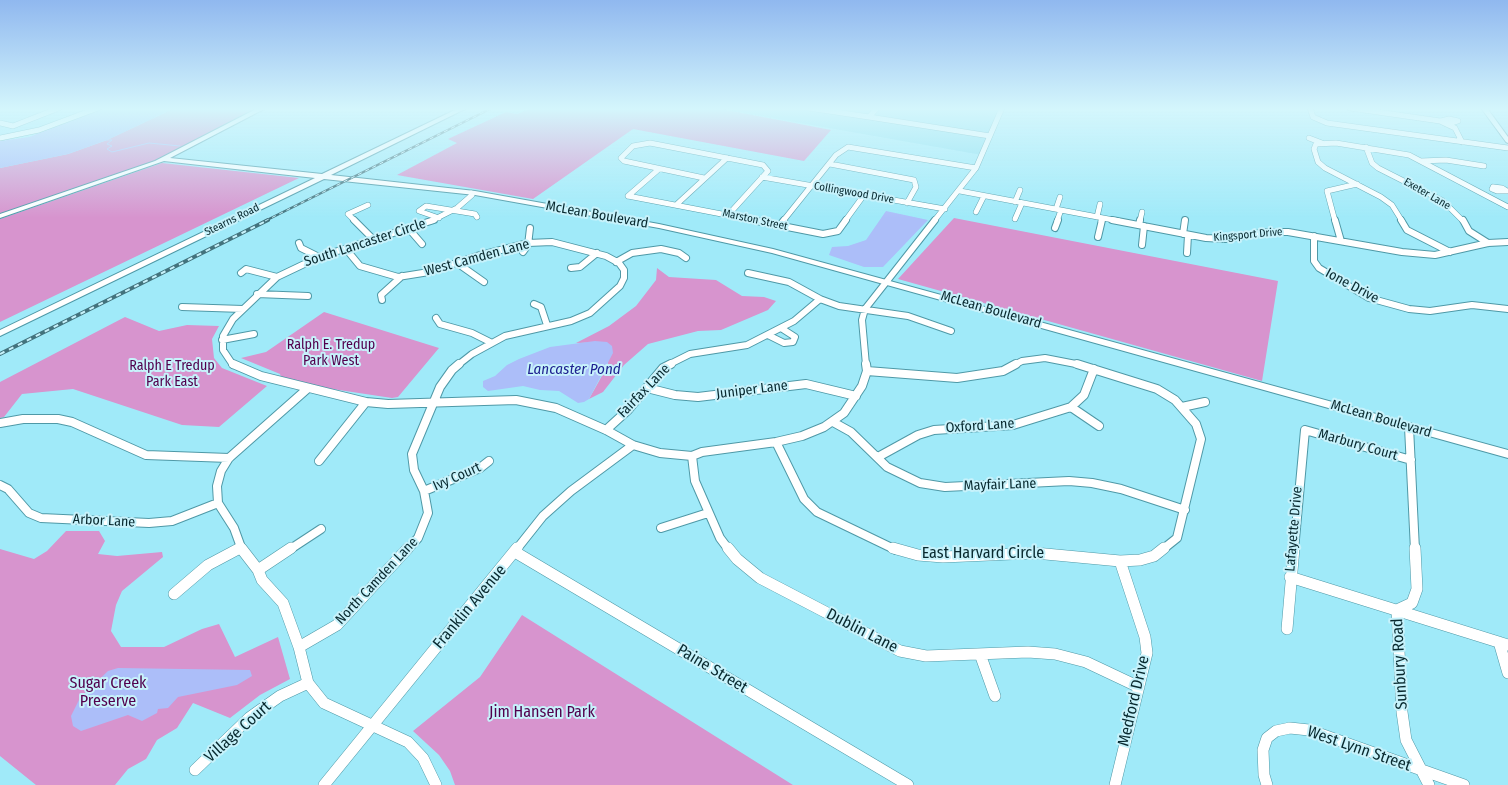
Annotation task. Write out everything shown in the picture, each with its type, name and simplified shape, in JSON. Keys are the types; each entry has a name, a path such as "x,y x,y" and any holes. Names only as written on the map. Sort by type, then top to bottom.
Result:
{"main road":[{"path":"0,216 167,158 193,145"},
{"name":"Stearns Road","path":"0,333 380,145"},
{"name":"Stearns Road","path":"0,327 384,145"},
{"name":"McLean Boulevard","path":"167,158 469,192 659,226 773,251 1508,454"}],"street":[{"path":"641,145 633,146 621,158 624,161 704,178"},
{"path":"658,145 763,165 768,171 729,214"},
{"path":"254,334 222,340 224,350 234,366 306,389 366,402 433,403 516,400 556,408 606,430 632,445 660,453 692,456 702,452 776,442 802,436 833,422 844,413 856,396 867,371 862,320 865,309 885,281 960,191 976,168 986,145"},
{"path":"1316,145 1314,149 1318,162 1392,205 1407,230 1450,252"},
{"path":"1336,145 1395,152 1421,161 1508,207"},
{"path":"1482,145 1508,148"},
{"path":"780,224 842,149 848,147 976,168"},
{"name":"Exeter Lane","path":"1366,148 1372,163 1378,168 1443,202 1462,219 1469,231 1488,243"},
{"path":"676,205 726,158"},
{"path":"1421,161 1446,160 1484,166"},
{"path":"830,164 914,180 916,187 907,203"},
{"name":"Marston Street","path":"658,169 628,196 729,214 823,234 838,231 864,195"},
{"name":"Collingwood Drive","path":"762,177 945,209"},
{"path":"1341,241 1327,195 1328,191 1357,184"},
{"path":"1015,202 1020,190"},
{"path":"1480,192 1495,190"},
{"name":"Kingsport Drive","path":"960,191 1186,234 1225,239 1279,231 1435,255 1488,243 1508,242"},
{"name":"South Lancaster Circle","path":"222,340 226,328 243,308 277,277 319,257 439,218 472,195 469,192"},
{"path":"976,212 984,196"},
{"path":"1055,228 1060,196"},
{"path":"1015,219 1022,203"},
{"path":"1098,237 1100,204"},
{"path":"368,205 348,214 372,239"},
{"path":"439,218 419,211 426,206 475,214 477,217"},
{"path":"1142,212 1142,245"},
{"path":"1185,220 1187,253"},
{"path":"523,252 528,243 530,228"},
{"path":"409,229 422,244"},
{"name":"Ione Drive","path":"1314,236 1314,261 1318,268 1369,298 1389,305 1415,310 1430,311 1472,305 1508,309"},
{"path":"576,248 583,241"},
{"name":"West Camden Lane","path":"346,249 360,266 376,272 402,276 429,272 477,256 528,243 552,242 597,253 616,262"},
{"path":"299,243 301,248 314,252 319,257"},
{"path":"616,262 632,253 660,249 679,252 686,258"},
{"path":"571,268 580,267 597,253"},
{"name":"North Camden Lane","path":"299,647 337,625 418,538 428,513 424,491 414,470 412,454 440,387 452,370 492,343 512,333 584,316 612,294 624,278 622,267 616,262"},
{"path":"457,263 484,282"},
{"path":"242,272 246,269 253,270 277,277"},
{"path":"748,273 789,282 820,299 839,306 908,316 951,331"},
{"path":"382,300 381,295 402,276"},
{"path":"257,294 308,296"},
{"name":"Fairfax Lane","path":"606,430 628,410 662,368 675,360 690,354 747,346 799,317 820,299"},
{"path":"534,304 541,307 547,325"},
{"path":"182,307 243,308"},
{"path":"436,318 440,324 472,333 492,343"},
{"path":"768,335 784,343 793,342 795,337 781,328"},
{"name":"East Harvard Circle","path":"776,442 804,499 817,512 897,550 918,555 943,557 1035,552 1120,561 1140,560 1154,556 1177,538 1201,439 1196,424 1182,407 1146,384 1094,369 1045,358 1022,361 1003,371 981,376 957,378 867,371"},
{"path":"1094,369 1084,395 1071,407 1099,426"},
{"name":"Juniper Lane","path":"647,388 675,395 698,397 806,384 856,396"},
{"path":"306,389 229,458 221,471 217,486 218,503 234,528 241,548 258,570 262,580 283,604 299,647 308,683 324,703 373,724 408,742 423,758 436,785"},
{"path":"319,461 366,402"},
{"path":"1182,407 1205,402"},
{"name":"Oxford Lane","path":"878,457 918,436 934,430 1013,425 1071,407"},
{"path":"0,423 58,419 72,422 146,455 229,458"},
{"name":"Mayfair Lane","path":"833,422 851,432 895,472 920,483 945,487 1069,481 1092,483 1121,489 1184,510"},
{"name":"Sunbury Road","path":"1409,427 1417,589 1412,603 1397,610 1403,723 1406,740 1429,785"},
{"name":"Marbury Court","path":"1306,430 1411,460"},
{"name":"Lafayette Drive","path":"1287,629 1290,577 1306,430"},
{"name":"Franklin Avenue","path":"324,785 543,516 564,496 632,445"},
{"name":"Dublin Lane","path":"692,456 691,466 695,481 720,538 731,552 760,578 879,642 900,651 926,656 1028,652 1055,654 1086,662 1139,687"},
{"name":"Ivy Court","path":"424,491 480,468 489,461"},
{"name":"Arbor Lane","path":"0,485 8,489 29,513 41,518 149,523 172,521 218,503"},
{"path":"661,528 708,513"},
{"path":"258,570 321,529"},
{"path":"174,594 208,565 241,548"},
{"name":"Paine Street","path":"515,552 908,785"},
{"name":"Medford Drive","path":"1115,785 1147,654 1145,637 1120,561"},
{"path":"1290,577 1504,644 1508,673"},
{"path":"980,654 994,696"},
{"name":"Village Court","path":"195,770 249,718 280,696 308,683"},
{"name":"West Lynn Street","path":"1267,785 1264,775 1263,750 1267,738 1276,731 1282,730 1309,730 1408,763 1420,770 1464,785"}],"shaded area":[{"path":"923,145 986,145 982,155"}],"green space":[{"path":"94,145 186,145 150,163 0,214 0,168 68,154"},
{"path":"454,145 611,145 533,199 397,175"},
{"path":"717,145 818,145 804,161"},
{"path":"162,163 299,178 0,322 0,219"},
{"path":"954,218 1278,281 1262,381 898,279"},
{"path":"657,268 669,277 716,280 742,296 764,297 776,301 768,310 721,330 698,331 648,344 624,365 603,392 589,399 608,365 607,342 576,343 609,326 636,306 656,280"},
{"name":"Ralph E. Tredup Park West","path":"324,312 439,348 398,397 392,398 319,387 281,377 280,374 241,358 266,352"},
{"name":"Ralph E Tredup Park East","path":"125,317 159,331 187,325 219,326 212,339 214,358 222,368 267,386 219,427 182,425 73,389 22,394 4,417 0,418 0,382"},
{"name":"Sugar Creek Preserve","path":"66,531 99,531 105,541 98,554 117,556 162,552 163,557 122,591 116,605 111,631 121,647 164,647 202,629 219,624 235,657 278,637 290,679 260,695 230,718 193,703 177,728 157,740 146,759 128,769 115,785 36,785 0,756 0,549 34,559 47,551"},
{"name":"Jim Hansen Park","path":"522,615 793,785 455,785 450,771 439,755 413,731 480,677"}],"water":[{"path":"0,145 94,145 68,154 0,168"},
{"path":"886,211 928,220 883,267 864,267 829,255 832,247 848,246 866,240"},
{"name":"Lancaster Pond","path":"595,341 607,342 612,346 613,353 589,399 584,402 578,403 559,391 540,390 523,386 488,391 483,387 483,381 495,376 507,365 519,359 550,347"},
{"path":"118,668 250,670 252,676 237,685 178,697 168,708 158,709 157,713 142,721 128,715 81,731 73,726 71,716 80,698 108,671"}],"waterway":[{"path":"109,145 112,146 107,149 112,152 142,145"},
{"path":"166,145 180,146"}],"railway":[{"path":"265,221 418,145"},
{"path":"0,354 268,220"}]}
